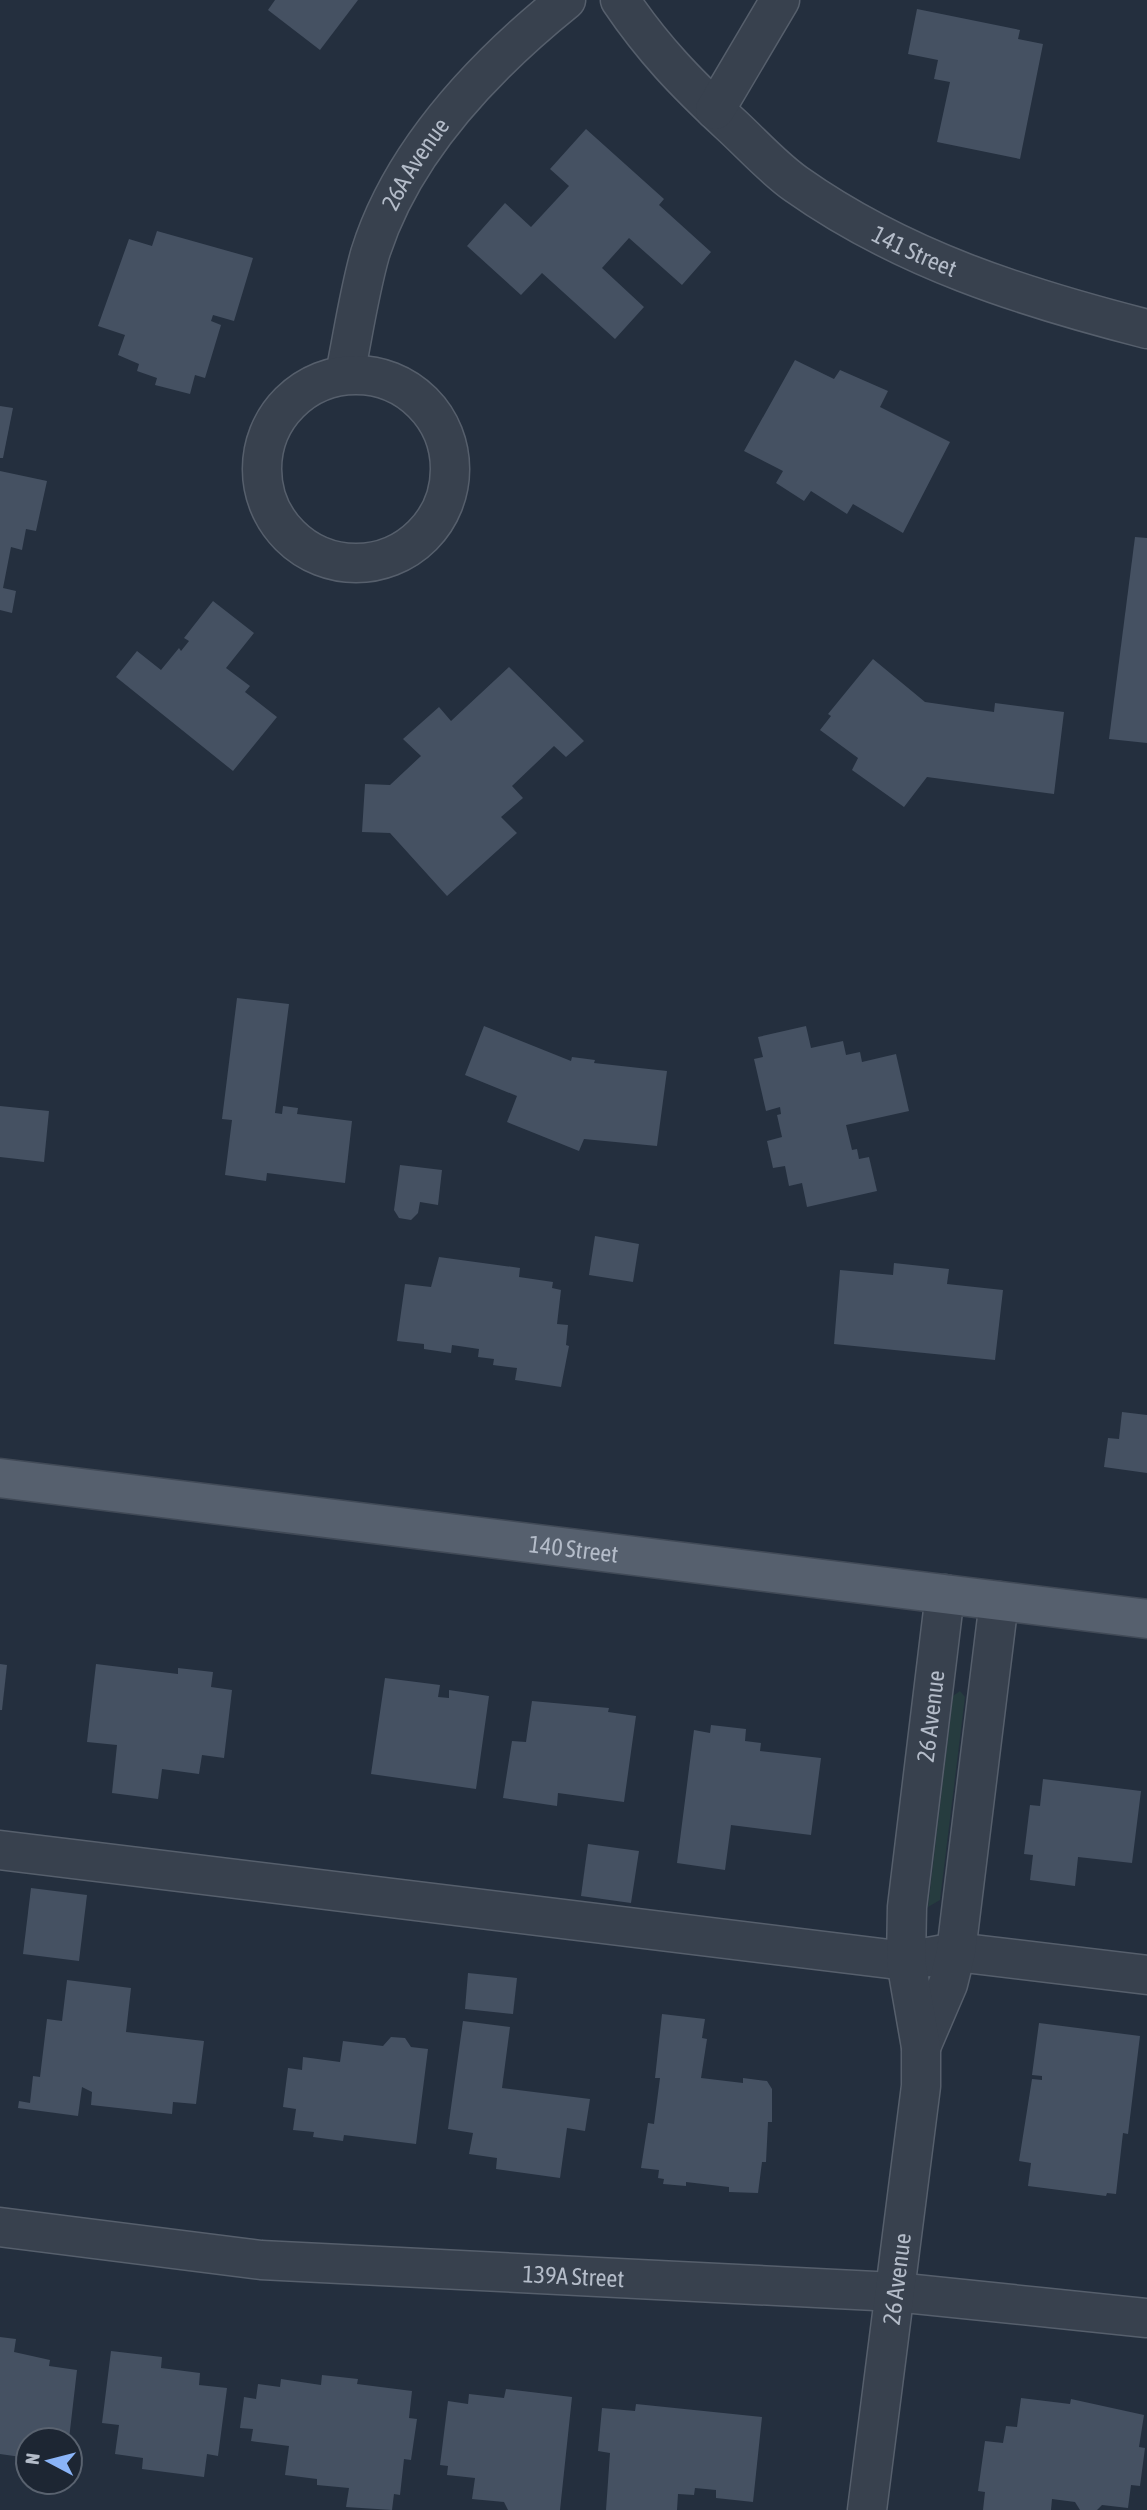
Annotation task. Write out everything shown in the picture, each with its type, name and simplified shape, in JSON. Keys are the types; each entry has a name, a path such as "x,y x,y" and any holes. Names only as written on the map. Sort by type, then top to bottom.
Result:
{"main road":[{"name":"140 Street","path":"0,1478 1147,1619"}],"street":[{"name":"26A Avenue","path":"345,374 370,254 394,196 435,134 481,75 520,37 566,0"},
{"name":"141 Street","path":"620,0 651,46 715,110 793,182 868,230 968,277 1147,329"},
{"path":"715,110 780,0"},
{"path":"345,374 376,376 405,387 428,407 444,434 450,464 447,496 433,524 419,538 384,560 354,564 323,558 295,542 275,519 263,489 262,458 271,428 289,401 315,383 345,374"},
{"name":"26 Avenue","path":"867,2510 921,2086 922,2048 906,1961 907,1908 945,1594"},
{"name":"26 Avenue","path":"922,2048 948,1984 956,1952 999,1601"},
{"path":"0,1850 906,1961 956,1952 1147,1975"},
{"name":"139A Street","path":"0,2227 261,2260 895,2292 1147,2318"}],"green space":[{"path":"960,1691 965,1697 940,1900 928,1907 953,1696"}],"building":[{"path":"275,0 358,0 320,50 268,10"},
{"path":"917,9 1020,30 1018,39 1043,44 1020,159 937,142 950,82 934,79 938,60 908,54"},
{"path":"586,129 664,199 659,205 711,252 682,285 629,238 602,268 644,307 615,339 542,273 521,295 467,246 505,203 531,227 569,186 550,169"},
{"path":"157,231 253,258 234,321 213,315 211,321 221,325 205,378 195,375 190,394 155,385 157,378 137,371 139,364 118,355 125,335 98,326 129,239 152,246"},
{"path":"795,360 834,379 840,370 888,391 880,407 950,442 903,533 853,504 847,514 811,491 804,501 776,483 783,471 744,451"},
{"path":"0,406 13,408 3,458 0,458"},
{"path":"0,471 47,481 36,531 26,529 22,550 11,547 3,588 16,591 12,613 0,610"},
{"path":"1135,537 1147,538 1147,743 1109,739"},
{"path":"213,601 254,633 226,668 250,686 245,692 277,717 233,771 116,677 137,651 161,670 179,648 181,651 189,641 184,638"},
{"path":"873,659 925,702 994,712 995,703 1064,712 1054,794 927,777 904,807 852,770 858,758 820,730 831,716 828,714"},
{"path":"509,667 584,741 566,757 554,746 512,786 523,798 501,817 517,833 447,896 390,833 362,832 365,784 390,785 421,756 403,739 439,707 451,721"},
{"path":"237,998 289,1004 275,1113 282,1114 283,1106 298,1108 297,1114 352,1121 345,1183 267,1173 266,1181 225,1175 232,1120 222,1119"},
{"path":"484,1026 571,1061 572,1057 595,1060 594,1063 667,1071 657,1146 584,1139 579,1151 507,1122 517,1096 465,1075"},
{"path":"806,1026 811,1048 843,1041 846,1055 860,1052 862,1062 896,1054 909,1111 846,1125 852,1150 857,1149 859,1159 869,1157 877,1191 807,1207 802,1183 789,1186 785,1166 773,1168 767,1141 782,1137 777,1115 781,1114 780,1107 766,1111 754,1059 763,1057 758,1037"},
{"path":"0,1106 49,1111 44,1162 0,1157"},
{"path":"400,1165 442,1170 438,1205 420,1202 418,1213 411,1220 399,1218 394,1210"},
{"path":"595,1236 639,1244 633,1282 589,1275"},
{"path":"439,1257 520,1268 519,1277 553,1282 552,1288 561,1290 557,1324 568,1325 566,1345 569,1346 561,1387 515,1380 517,1368 493,1365 494,1359 478,1357 479,1349 452,1345 451,1353 424,1349 424,1344 397,1341 405,1284 431,1287"},
{"path":"894,1263 949,1269 947,1284 1003,1290 995,1360 834,1344 840,1270 893,1275"},
{"path":"1122,1412 1147,1415 1147,1473 1104,1467 1108,1438 1119,1439"},
{"path":"0,1664 7,1665 2,1710 0,1710"},
{"path":"96,1664 178,1674 178,1668 213,1672 211,1687 232,1690 224,1758 202,1755 199,1774 162,1769 158,1799 112,1793 117,1745 87,1742"},
{"path":"385,1678 440,1685 438,1697 449,1698 449,1690 489,1696 476,1789 371,1774"},
{"path":"532,1701 609,1708 608,1712 636,1716 624,1802 558,1793 557,1806 503,1798 512,1741 526,1742"},
{"path":"711,1725 746,1729 745,1741 761,1743 760,1751 821,1758 811,1835 731,1825 725,1870 677,1863 694,1730 710,1733"},
{"path":"1043,1779 1141,1791 1132,1863 1078,1857 1075,1886 1030,1880 1033,1855 1024,1854 1030,1805 1040,1806"},
{"path":"588,1844 639,1851 631,1903 581,1896"},
{"path":"31,1888 87,1895 79,1961 23,1954"},
{"path":"468,1973 517,1978 513,2014 465,2009"},
{"path":"67,1980 131,1988 126,2032 204,2041 196,2104 173,2102 172,2114 91,2105 92,2092 82,2087 78,2116 18,2108 19,2101 30,2103 33,2076 40,2077 47,2019 62,2021"},
{"path":"662,2014 705,2019 702,2038 707,2039 701,2078 743,2083 743,2078 767,2081 772,2089 772,2122 768,2122 766,2162 762,2162 758,2193 729,2192 729,2187 686,2182 686,2186 663,2184 664,2179 658,2178 659,2170 641,2168 648,2123 654,2124 660,2078 655,2078"},
{"path":"463,2021 510,2027 502,2088 590,2099 585,2131 567,2128 560,2178 496,2169 497,2158 469,2154 473,2133 448,2129"},
{"path":"1039,2023 1140,2036 1128,2134 1123,2133 1116,2194 1107,2193 1106,2196 1028,2186 1031,2163 1019,2161 1032,2079 1042,2080 1042,2076 1032,2075"},
{"path":"391,2037 405,2038 411,2047 428,2049 416,2144 344,2135 343,2141 313,2137 314,2132 293,2130 296,2109 283,2107 288,2068 302,2070 303,2057 340,2062 343,2041 383,2046"},
{"path":"0,2337 16,2339 14,2352 50,2360 49,2366 77,2370 71,2426 14,2426 14,2456 0,2454"},
{"path":"111,2351 162,2357 161,2368 200,2373 199,2385 227,2388 218,2456 207,2454 204,2477 142,2469 143,2458 115,2454 119,2425 102,2423"},
{"path":"322,2375 358,2379 357,2384 412,2391 409,2418 417,2419 411,2460 404,2459 400,2495 394,2494 392,2510 346,2507 349,2488 317,2485 317,2479 285,2475 289,2446 251,2441 253,2429 240,2428 244,2397 256,2399 258,2384 280,2387 281,2379 321,2385"},
{"path":"506,2389 572,2397 560,2510 508,2510 504,2502 472,2499 475,2478 447,2475 448,2466 440,2465 448,2401 468,2404 469,2394 504,2398"},
{"path":"1021,2398 1070,2404 1071,2399 1144,2415 1139,2447 1145,2448 1140,2486 1131,2485 1128,2508 1102,2505 1097,2510 1080,2510 1075,2502 1052,2499 1051,2510 983,2510 985,2492 978,2491 985,2441 1003,2443 1006,2426 1017,2427"},
{"path":"636,2404 762,2417 753,2502 716,2498 716,2490 695,2488 694,2495 678,2494 677,2510 606,2510 610,2453 598,2451 602,2408 635,2411"}]}
